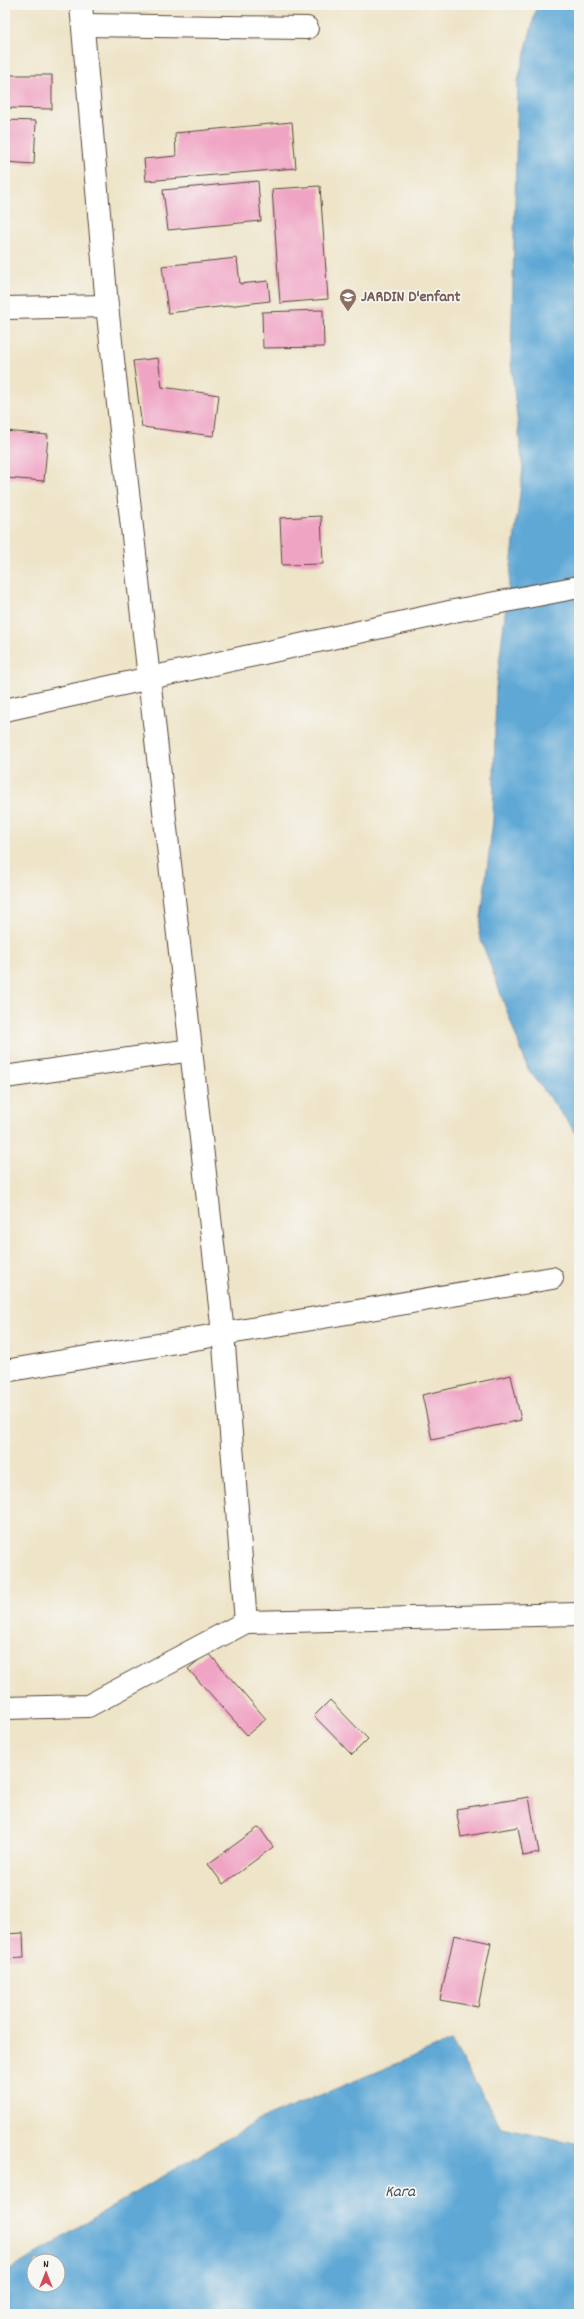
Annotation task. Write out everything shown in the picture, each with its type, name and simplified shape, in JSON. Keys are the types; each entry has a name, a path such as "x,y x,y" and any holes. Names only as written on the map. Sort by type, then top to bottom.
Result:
{"street":[{"path":"246,1622 223,1333 107,306 82,15 307,28"},
{"path":"5,308 107,306"},
{"path":"5,710 149,677 454,611 579,587"},
{"path":"5,1077 191,1050"},
{"path":"5,1371 552,1278"},
{"path":"5,1708 88,1706 246,1622 579,1614"}],"water":[{"path":"537,5 579,5 579,178 574,245 579,305 579,1137 528,1069 479,934 493,821 496,688 523,469 511,363 518,81"},
{"name":"Kara","path":"451,2041 501,2127 579,2144 579,2314 5,2314 5,2273 26,2260 26,2293 66,2293 66,2253 37,2253 154,2181 260,2120"}],"building":[{"path":"5,75 52,75 52,109 5,108"},
{"path":"5,120 36,121 34,164 5,162"},
{"path":"292,122 296,168 146,181 144,159 176,156 175,133"},
{"path":"258,181 261,221 168,230 163,190"},
{"path":"320,186 328,299 280,303 272,189"},
{"path":"237,258 240,284 268,281 270,301 168,313 162,266"},
{"path":"323,310 324,347 263,348 262,312"},
{"path":"158,358 162,387 219,395 214,436 142,427 133,361"},
{"path":"5,431 48,435 44,481 5,478"},
{"path":"321,516 323,564 282,565 280,518"},
{"path":"511,1375 521,1420 432,1440 422,1395"},
{"path":"208,1652 266,1719 247,1735 188,1669"},
{"path":"330,1700 368,1739 352,1755 314,1716"},
{"path":"529,1797 539,1853 523,1856 518,1827 461,1837 456,1809"},
{"path":"259,1827 273,1847 223,1884 208,1864"},
{"path":"23,1933 24,1958 5,1959 5,1934"},
{"path":"454,1935 491,1943 478,2007 440,2000"}],"place":[{"name":"JARDIN D'enfant","path":"348,312"}]}
